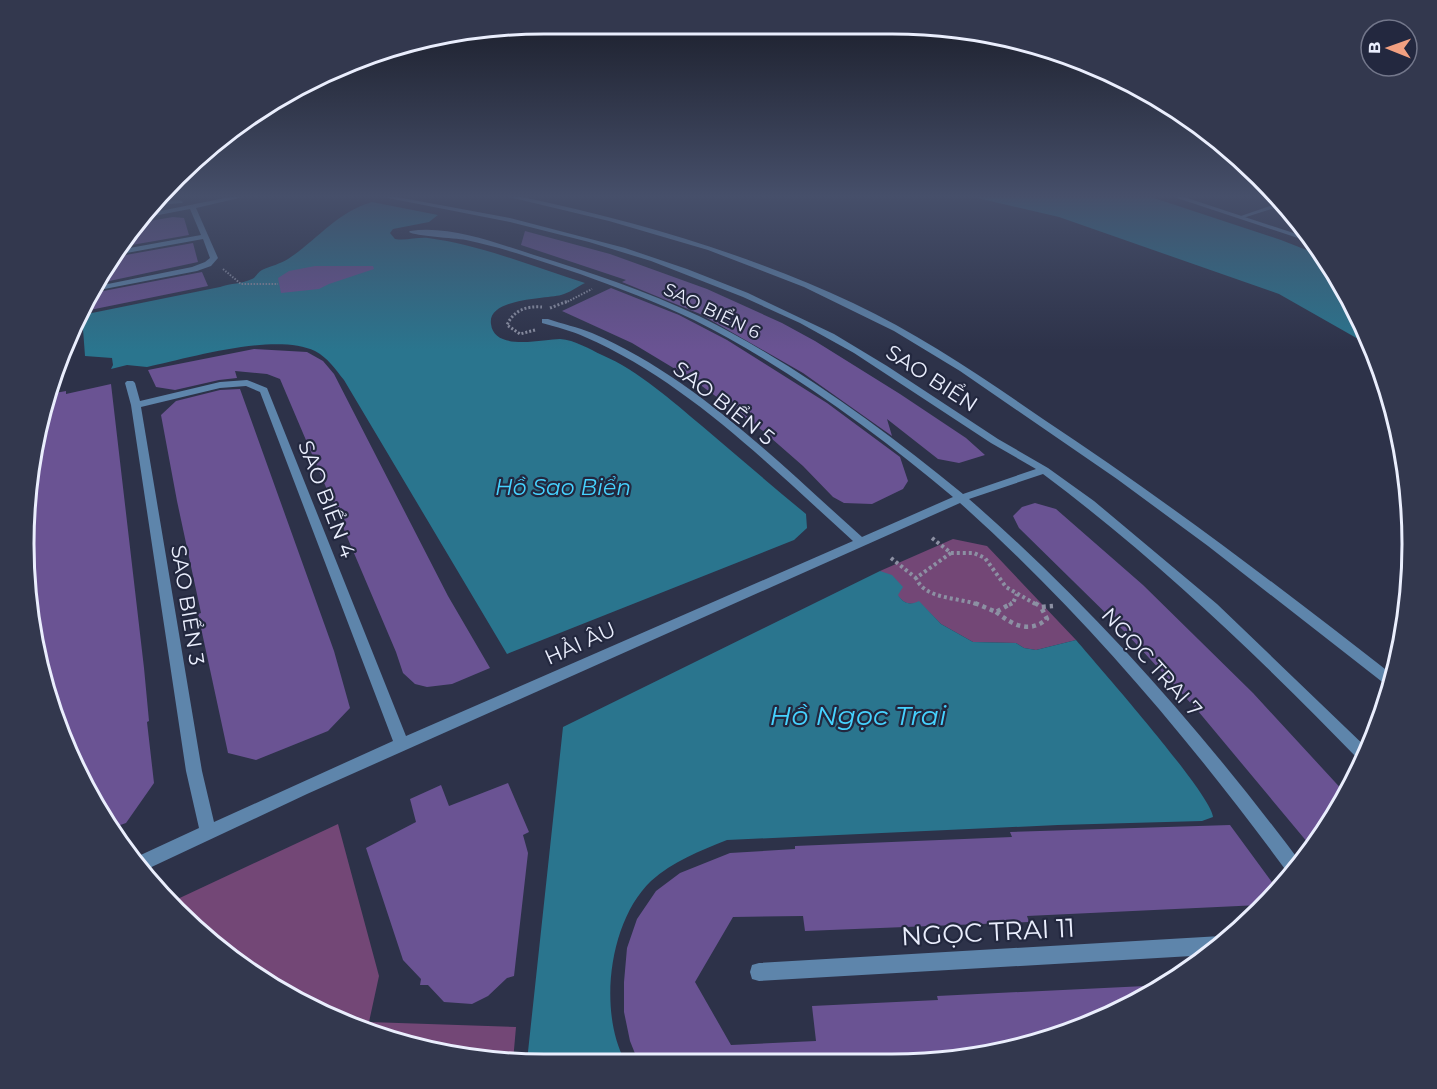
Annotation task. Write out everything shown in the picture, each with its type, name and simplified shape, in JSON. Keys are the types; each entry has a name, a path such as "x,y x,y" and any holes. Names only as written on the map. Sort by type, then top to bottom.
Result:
{"street":[{"path":"127,251 145,248"},
{"path":"104,287 194,269 208,264 214,258 209,248"},
{"name":"SAO BIỂN 6","path":"500,248 529,255 626,289 696,318 774,361 836,401 961,498"},
{"name":"SAO BIỂN","path":"615,248 764,304 840,341 909,381 993,440 1044,470 1166,566 1300,689 1359,750"},
{"path":"704,248 825,294 898,330 1109,466 1254,573 1385,677"},
{"name":"SAO BIỂN 5","path":"545,321 562,325 600,341 666,379 722,420 862,543"},
{"name":"SAO BIỂN 3","path":"130,383 136,405 194,771 208,833"},
{"name":"SAO BIỂN 4","path":"136,405 220,385 247,383 264,390 402,744"},
{"name":"HẢI ÂU","path":"145,862 402,744 961,498 1044,470"},
{"name":"NGỌC TRAI 7","path":"961,498 1045,578 1116,652 1196,743 1291,863"},
{"name":"NGỌC TRAI 11","path":"759,972 1207,946"}],"path":[{"path":"208,264 224,269 241,284 278,284"},
{"path":"932,538 951,553"},
{"path":"916,578 951,553 974,553 985,558 999,580 1017,594 1041,607 1057,606"},
{"path":"891,558 916,578 919,585 930,592 974,603 996,612 1010,623 1032,628 1041,625 1047,619 1041,607"},
{"path":"996,612 1013,603 1017,594"}],"shaded area":[{"path":"953,539 987,546 1076,640 1036,650 1024,648 1016,643 973,642 941,624 919,602 909,604 902,600 897,595 900,589 880,571"},
{"path":"338,824 379,976 369,1022 516,1027 514,1053 445,1045 349,1016 289,986 261,969 208,928 178,899"}],"water":[{"name":"Hồ Sao Biển","path":"303,248 474,248 585,283 561,295 507,304 492,315 491,324 494,333 510,341 532,342 560,339 571,341 629,369 667,397 806,514 807,528 794,540 507,654 344,380 320,354 298,346 255,345 147,367 127,365 111,369 112,358 85,356 83,328 90,313 248,281 262,270 279,264"},
{"path":"1147,248 1301,248 1310,251 1334,290 1360,340 1279,294"},
{"name":"Hồ Ngọc Trai","path":"880,571 892,575 903,587 898,595 902,600 907,603 919,601 941,624 973,642 1016,643 1024,648 1036,650 1076,640 1175,758 1208,804 1213,817 1202,821 727,840 687,857 659,874 637,898 625,919 617,942 610,993 612,1017 622,1054 528,1054 563,727"}],"building":[{"path":"166,248 194,248 198,262 108,281 124,255"},
{"path":"529,248 587,248 610,254 707,289 782,323 900,394 966,438 985,455 959,463 938,459 887,419 892,436 803,373 700,314 622,282 626,280"},
{"path":"315,266 373,266 374,269 319,289 281,293 278,278 289,271"},
{"path":"202,272 208,286 92,310 102,291"},
{"path":"611,288 679,315 727,340 827,403 900,457 908,481 903,489 872,504 844,503 833,497 803,466 763,431 695,381 632,343 562,311"},
{"path":"254,349 307,352 323,361 334,374 448,596 490,668 452,684 427,687 415,684 403,673 280,379 267,374 235,371 237,378 175,390 156,387 148,370"},
{"path":"111,384 144,668 154,783 126,823 119,826 73,740 52,676 39,611 34,544 39,478 44,445 58,392 66,391 66,394"},
{"path":"240,389 334,651 350,708 328,731 256,760 228,753 198,614 201,613 161,415 176,401 220,390"},
{"path":"1035,503 1056,509 1143,585 1253,693 1340,788 1307,842 1198,711 1126,633 1019,528 1013,516 1022,507"},
{"path":"508,783 529,832 523,835 528,853 514,976 507,978 488,996 472,1004 444,1002 428,985 420,985 421,979 403,960 366,848 416,822 410,799 441,785 449,806"},
{"path":"1230,825 1273,884 1253,905 1027,916 1029,922 805,931 803,916 733,917 695,982 731,1045 816,1041 812,1006 938,1000 937,996 1148,986 1088,1016 1056,1027 992,1045 959,1050 892,1054 635,1054 624,1012 627,948 637,919 656,891 680,873 730,853 795,849 795,846 1012,837 1010,832"}]}
